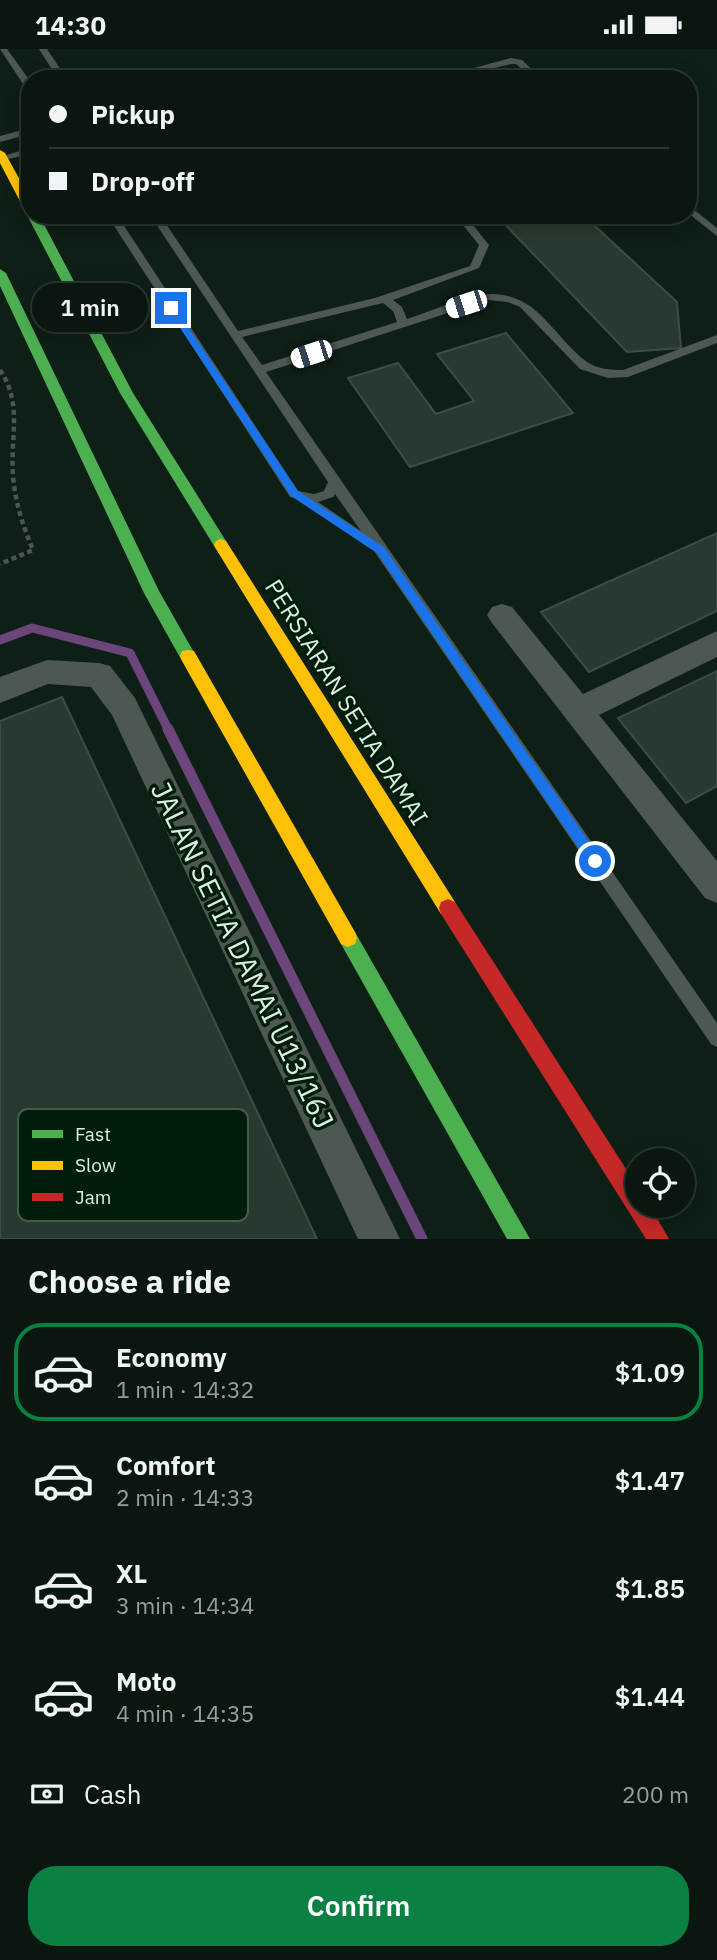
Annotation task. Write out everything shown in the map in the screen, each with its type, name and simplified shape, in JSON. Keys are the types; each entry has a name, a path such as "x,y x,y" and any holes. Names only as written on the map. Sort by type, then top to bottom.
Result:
{"street":[{"path":"1,153 21,192"},
{"name":"PERSIARAN SETIA DAMAI","path":"38,224 127,393 462,931 625,1186"},
{"path":"0,273 152,593 519,1239"},
{"path":"502,615 717,887"},
{"path":"577,711 717,643"},
{"name":"JALAN SETIA DAMAI U13/16J","path":"0,691 47,671 99,675 124,707 379,1239"},
{"name":"PERSIARAN SETIA DAMAI","path":"645,1218 658,1239"}],"lane":[{"path":"3,49 21,75"},
{"path":"43,49 57,70"},
{"path":"474,70 511,61 519,62 528,70"},
{"path":"1,153 21,138"},
{"path":"1,153 21,152"},
{"path":"697,216 717,233"},
{"path":"117,224 294,494 381,550"},
{"path":"161,224 334,482 717,1038"},
{"path":"235,335 385,299 474,268 484,245 467,224"},
{"path":"259,370 487,297 510,299 536,314 584,366 608,374 624,374 717,339"},
{"path":"385,299 398,309 403,324"},
{"path":"294,494 314,499 322,497 328,494 334,482"}],"path":[{"path":"0,370 11,386 14,400 11,484 22,528 33,550 0,564"}],"building":[{"path":"505,224 593,224 677,302 681,348 627,352"},
{"path":"506,333 573,413 410,467 348,378 398,363 436,414 474,401 437,354"},
{"path":"717,533 717,611 589,672 541,612"},
{"path":"717,671 717,786 686,803 618,718"},
{"path":"62,697 317,1239 0,1239 0,721"}],"waterway":[{"path":"0,640 32,628 130,653 168,729"},
{"path":"168,729 422,1239"}],"traffic: fast":[{"path":"38,224 127,393 221,545"},
{"path":"0,273 152,593 188,656"},
{"path":"348,938 519,1239"}],"traffic: slow":[{"path":"0,153 21,192"},
{"path":"221,545 448,908"},
{"path":"188,656 348,938"}],"traffic: jam":[{"path":"448,908 625,1186"},
{"path":"645,1218 658,1239"}],"route":[{"path":"171,308 294,494 381,550 595,861"}]}
